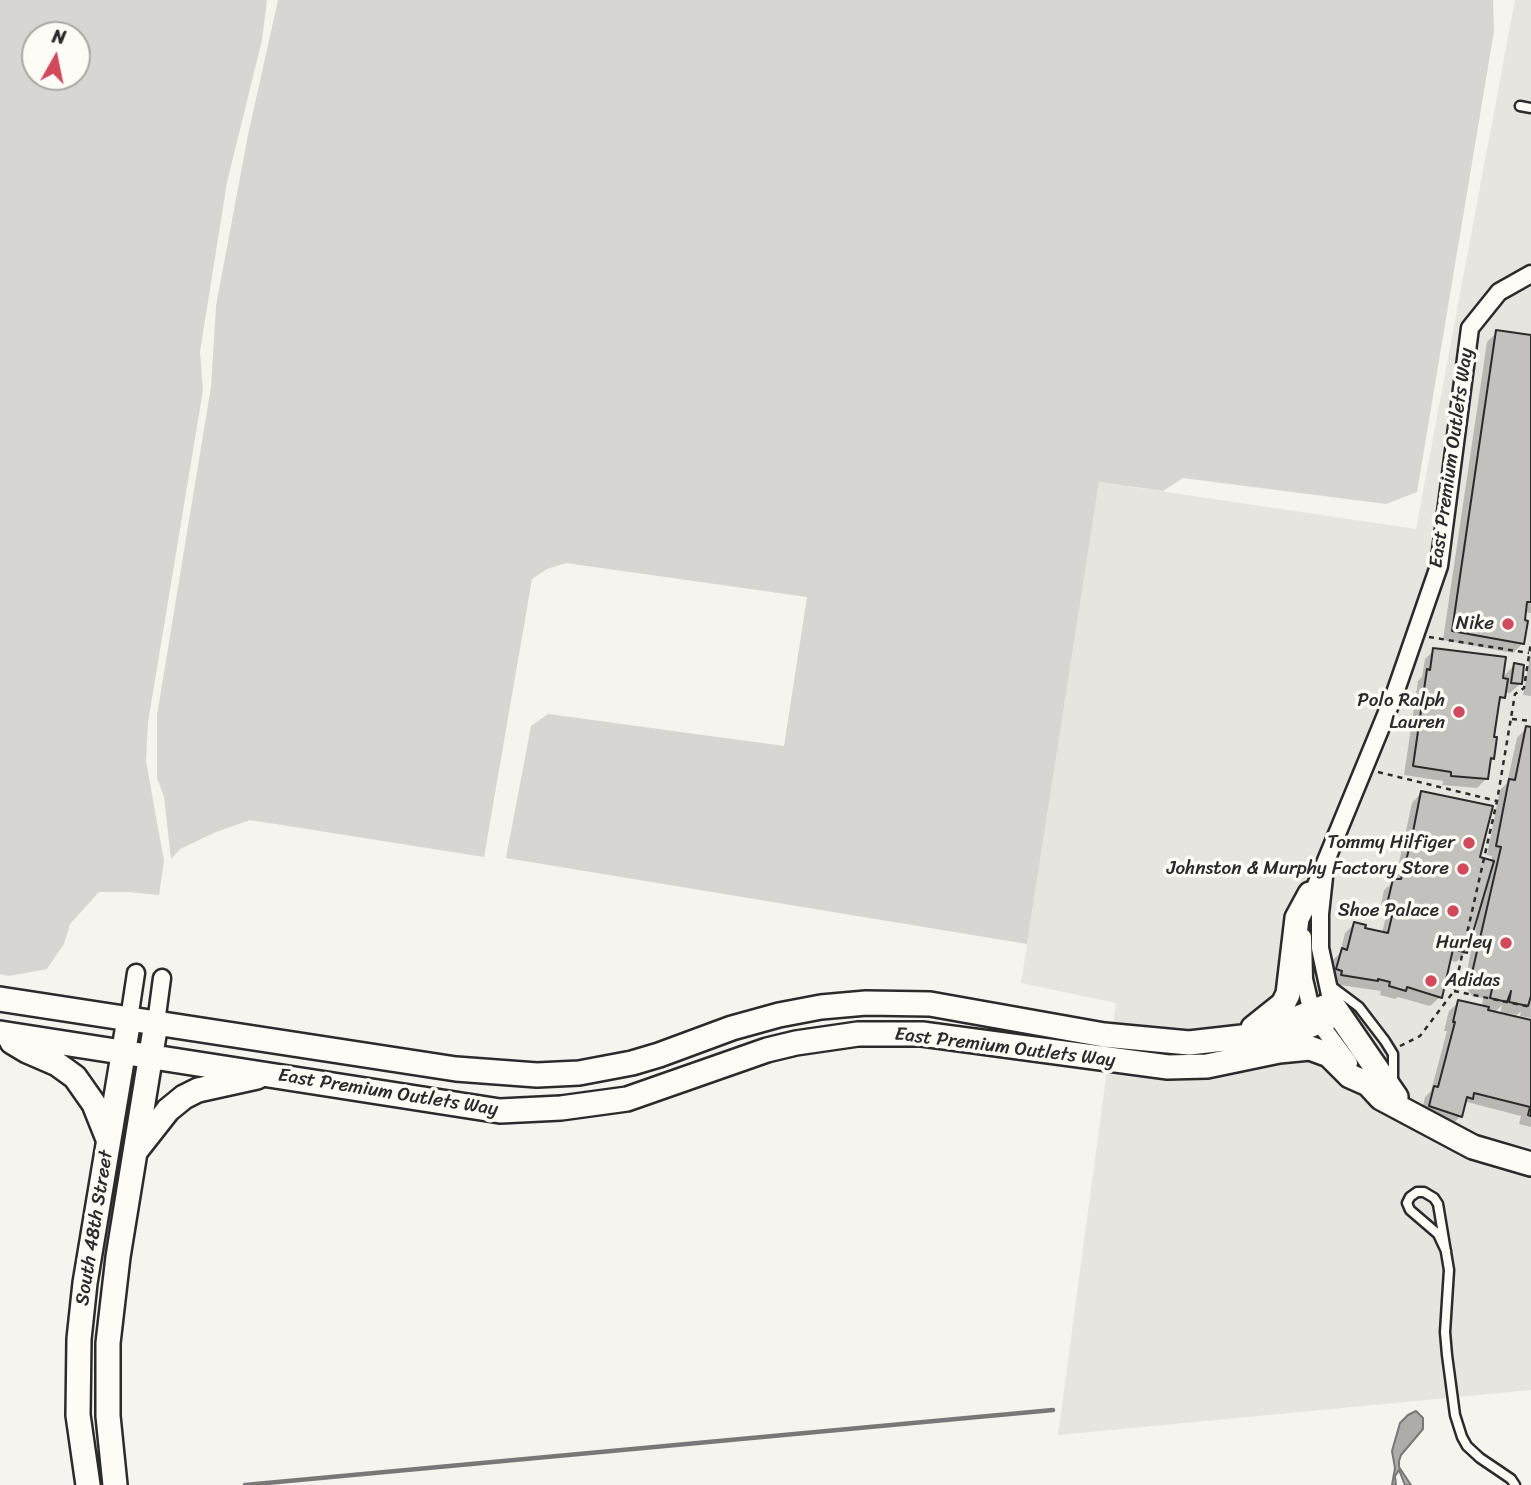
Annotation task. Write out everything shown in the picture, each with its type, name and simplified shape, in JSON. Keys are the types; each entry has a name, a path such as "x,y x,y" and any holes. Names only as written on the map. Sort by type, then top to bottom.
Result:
{"street":[{"name":"East Premium Outlets Way","path":"1531,274 1499,292 1470,327 1439,566 1364,768 1310,894 1303,937 1304,979 1397,1100 1473,1147 1531,1164"},
{"name":"East Premium Outlets Way","path":"1325,860 1320,948 1326,1008 1368,1084 1381,1098 1397,1100"},
{"path":"1242,1037 1274,1013 1288,994 1297,918 1310,894"},
{"name":"South 48th Street","path":"88,1485 78,1415 79,1339 85,1283 136,973"},
{"name":"South 48th Street","path":"115,1485 108,1416 108,1343 162,978"},
{"name":"East Premium Outlets Way","path":"0,999 456,1069 528,1075 579,1073 659,1055 758,1021 821,1007 884,1002 960,1008 1134,1039 1189,1043 1242,1037 1269,1030 1326,1008"},
{"name":"East Premium Outlets Way","path":"0,1034 500,1111 609,1102 642,1094 767,1050 858,1034 922,1034 1141,1065 1189,1067 1237,1060 1326,1008"},
{"path":"758,1021 767,1050"},
{"path":"0,1034 27,1051 58,1064 75,1077 94,1104 109,1140"},
{"path":"1237,1060 1310,1048 1329,1055 1350,1076 1368,1084"},
{"path":"450,1104 456,1069"},
{"path":"135,1152 168,1110 184,1097 198,1090 265,1075"},
{"name":"East Premium Outlets Way","path":"1473,1147 1531,1149"}],"lane":[{"path":"1520,106 1531,108"},
{"path":"1326,1008 1359,1007 1391,1051 1397,1100"},
{"path":"1446,1251 1438,1234 1410,1210 1407,1203 1410,1197 1418,1192 1424,1192 1438,1203 1446,1251 1449,1270 1445,1332 1451,1385 1462,1437 1467,1446 1511,1479 1515,1485"}],"path":[{"path":"1415,635 1529,653"},
{"path":"1391,1051 1420,1036 1454,991 1497,801 1515,694 1524,688 1531,642"},
{"path":"1512,719 1531,721"},
{"path":"1364,768 1497,801"},
{"path":"1454,991 1531,1007"}],"shaded area":[{"path":"0,0 267,0 262,40 227,182 200,352 203,390 148,722 146,761 164,861 159,895 99,892 70,924 64,944 47,969 9,976 0,974"},
{"path":"278,0 1493,0 1494,31 1417,492 1386,504 1183,478 1163,491 1099,482 1027,944 506,858 531,726 548,714 784,746 807,597 566,563 547,569 532,579 484,857 250,820 180,849 171,859 164,797 157,778 157,715 211,387 216,306 248,135"},
{"path":"1515,0 1531,0 1531,1390 1058,1435 1116,1003 1021,983 1099,482 1416,529"},
{"path":"1416,1411 1423,1418 1423,1429 1399,1461 1399,1467 1411,1485 1405,1485 1399,1470 1395,1476 1396,1485 1392,1485 1395,1468 1392,1451 1400,1423"}],"building":[{"path":"1496,330 1531,335 1531,602 1527,602 1525,620 1528,621 1524,644 1452,631"},
{"path":"1433,648 1506,657 1503,678 1508,679 1505,698 1500,697 1494,737 1497,737 1494,759 1491,758 1488,779 1451,776 1451,772 1413,766 1427,669 1430,670"},
{"path":"1514,663 1524,665 1522,684 1511,683"},
{"path":"1526,726 1531,727 1531,996 1528,1006 1509,1002 1511,991 1507,1002 1490,998 1492,989 1481,987 1472,973 1501,847 1496,846 1509,779 1515,780"},
{"path":"1421,791 1493,806 1480,857 1494,861 1467,953 1453,949 1442,998 1407,987 1406,991 1389,986 1390,982 1378,979 1341,975 1342,971 1336,969 1342,948 1347,950 1354,922 1366,925 1365,928 1388,933 1395,903 1388,900 1393,879 1401,879"},
{"path":"1458,1000 1531,1020 1531,1116 1528,1115 1530,1107 1474,1093 1473,1099 1467,1097 1462,1117 1429,1106 1434,1086 1438,1087"}],"waterway":[{"path":"245,1485 1053,1410"}],"place":[{"name":"Nike","path":"1508,624"},
{"name":"Polo Ralph Lauren","path":"1459,712"},
{"name":"Tommy Hilfiger","path":"1469,843"},
{"name":"Johnston & Murphy Factory Store","path":"1463,869"},
{"name":"Shoe Palace","path":"1453,911"},
{"name":"Hurley","path":"1506,943"},
{"name":"Adidas","path":"1431,981"}]}
